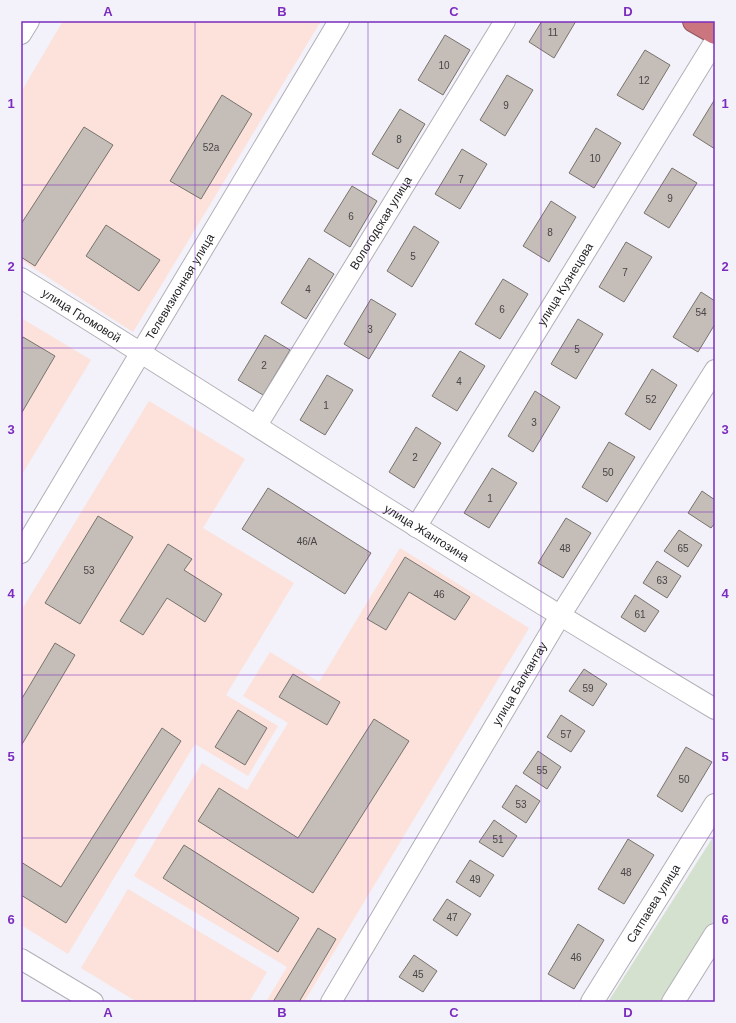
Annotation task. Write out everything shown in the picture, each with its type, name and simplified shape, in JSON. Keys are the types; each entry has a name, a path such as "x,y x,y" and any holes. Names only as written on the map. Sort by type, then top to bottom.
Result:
{"highway":[{"path":"694,21 715,33"}],"main road":[{"name":"Сатпаева улица","path":"592,1002 715,805"},
{"path":"673,1002 715,935"}],"street":[{"path":"21,34 29,21"},
{"name":"Телевизионная улица","path":"21,554 339,21"},
{"name":"Вологодская улица","path":"257,425 505,21"},
{"name":"улица Кузнецова","path":"416,527 715,41"},
{"name":"улица Громовой","path":"21,278 142,352"},
{"name":"улица Жангозина","path":"142,352 416,527 715,709"},
{"name":"улица Балкантау","path":"331,1002 560,616 715,370"},
{"path":"21,959 93,1002"}],"shaded area":[{"path":"63,21 321,21 133,332 21,260 21,92"},
{"path":"21,318 91,360 21,476"},
{"path":"149,401 245,459 203,528 294,583 226,695 278,726 248,776 195,744 68,954 21,925 21,611"},
{"path":"400,548 529,628 304,1002 266,1002 287,967 134,876 202,763 247,790 288,723 243,696 270,652 319,682"},
{"path":"128,889 267,972 249,1002 137,1002 81,968"}],"green space":[{"path":"715,834 715,920 663,1002 608,1002"}],"building":[{"path":"542,21 576,21 554,58 529,42"},
{"path":"445,35 470,50 443,95 418,80"},
{"path":"645,50 670,65 643,110 617,95"},
{"path":"507,75 533,90 505,136 480,120"},
{"path":"222,95 252,114 201,199 170,181"},
{"path":"715,99 715,149 693,135"},
{"path":"400,109 425,124 398,169 372,154"},
{"path":"84,127 113,145 35,266 21,257 21,224"},
{"path":"596,128 621,143 594,188 569,173"},
{"path":"462,149 487,164 460,209 435,194"},
{"path":"672,168 697,183 669,228 644,213"},
{"path":"352,186 377,201 350,247 324,231"},
{"path":"551,201 576,217 549,262 523,246"},
{"path":"106,225 160,260 139,291 86,256"},
{"path":"414,226 439,242 412,287 387,271"},
{"path":"626,242 652,257 624,302 599,287"},
{"path":"309,258 334,274 306,319 281,303"},
{"path":"503,279 528,294 500,339 475,324"},
{"path":"701,292 715,301 715,324 698,352 673,337"},
{"path":"371,299 396,314 369,359 344,344"},
{"path":"578,319 603,334 576,379 551,364"},
{"path":"265,335 290,350 263,395 238,380"},
{"path":"23,337 55,356 21,414 21,340"},
{"path":"460,351 485,366 457,411 432,396"},
{"path":"652,369 677,385 650,430 625,414"},
{"path":"327,375 353,390 325,435 300,420"},
{"path":"535,391 560,407 533,452 508,436"},
{"path":"416,427 441,443 414,488 389,472"},
{"path":"609,442 635,457 607,502 582,487"},
{"path":"492,468 517,483 489,528 464,513"},
{"path":"268,488 371,553 345,594 242,529"},
{"path":"702,491 715,500 715,523 711,528 688,513"},
{"path":"98,516 133,537 80,624 45,603"},
{"path":"566,518 591,533 563,578 538,563"},
{"path":"679,530 702,545 688,567 664,551"},
{"path":"168,544 192,559 184,570 222,594 205,622 167,598 143,635 120,621"},
{"path":"405,557 470,597 455,620 409,592 386,630 367,619"},
{"path":"657,561 681,576 667,598 643,583"},
{"path":"635,595 659,611 645,632 621,617"},
{"path":"55,643 75,655 21,746 21,700"},
{"path":"584,669 607,684 593,706 569,691"},
{"path":"293,674 340,702 327,725 279,697"},
{"path":"238,710 267,728 245,765 215,747"},
{"path":"561,715 585,731 571,752 547,737"},
{"path":"374,719 409,741 313,893 198,821 219,788 298,838"},
{"path":"162,728 181,741 66,923 21,895 21,862 61,887"},
{"path":"686,747 712,762 682,812 657,796"},
{"path":"538,751 561,767 547,789 523,773"},
{"path":"516,785 540,801 526,823 502,807"},
{"path":"494,820 517,836 503,857 479,842"},
{"path":"628,839 654,855 624,904 598,889"},
{"path":"184,845 299,918 278,952 163,878"},
{"path":"470,860 494,875 480,897 456,882"},
{"path":"447,899 471,914 457,936 433,920"},
{"path":"578,924 604,940 574,989 548,974"},
{"path":"318,928 336,939 299,1002 273,1002"},
{"path":"414,955 437,971 423,992 399,977"}]}
